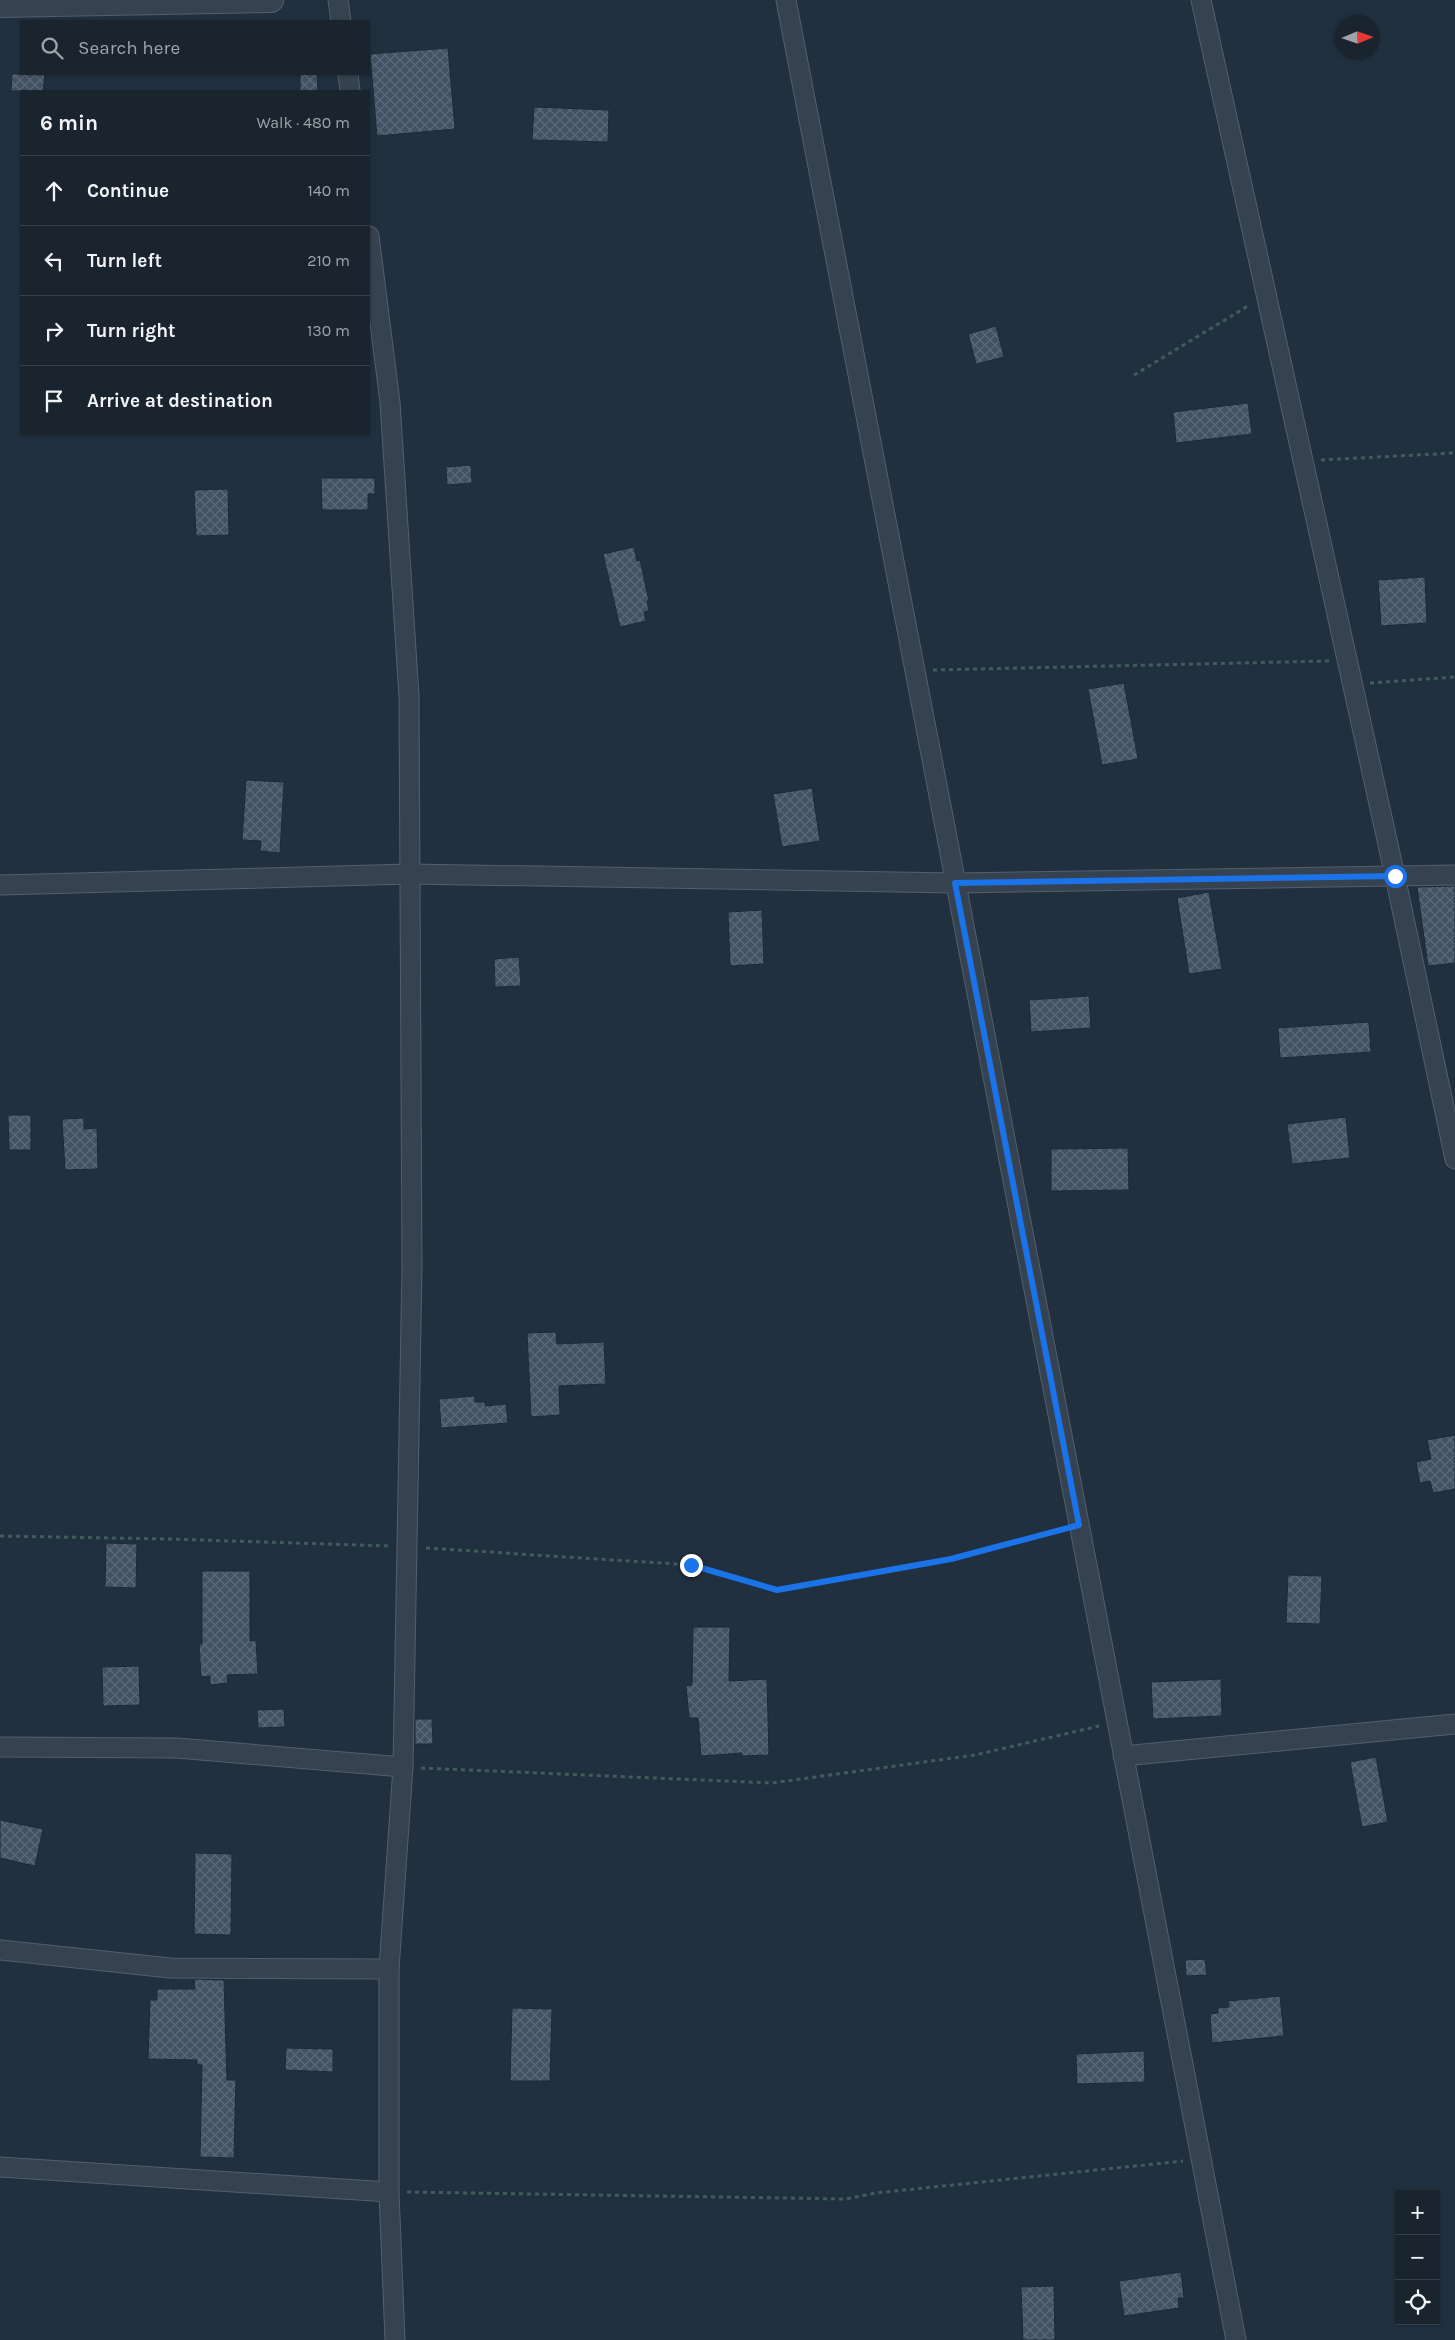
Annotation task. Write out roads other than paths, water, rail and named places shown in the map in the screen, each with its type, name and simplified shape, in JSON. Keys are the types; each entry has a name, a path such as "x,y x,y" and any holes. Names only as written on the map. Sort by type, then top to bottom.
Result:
{"street":[{"path":"0,5 271,0"},
{"path":"338,0 341,20"},
{"path":"786,0 1236,2340"},
{"path":"1201,0 1395,876 1455,1160"},
{"path":"348,75 350,90"},
{"path":"370,244 390,402 409,696 412,1267 403,1767 388,1969 389,2192 395,2340"},
{"path":"0,885 410,874 955,883 1455,875"},
{"path":"1123,1756 1455,1724"},
{"path":"0,1746 177,1748 403,1767"},
{"path":"0,1950 170,1968 388,1969"},
{"path":"0,2167 389,2192"}]}
